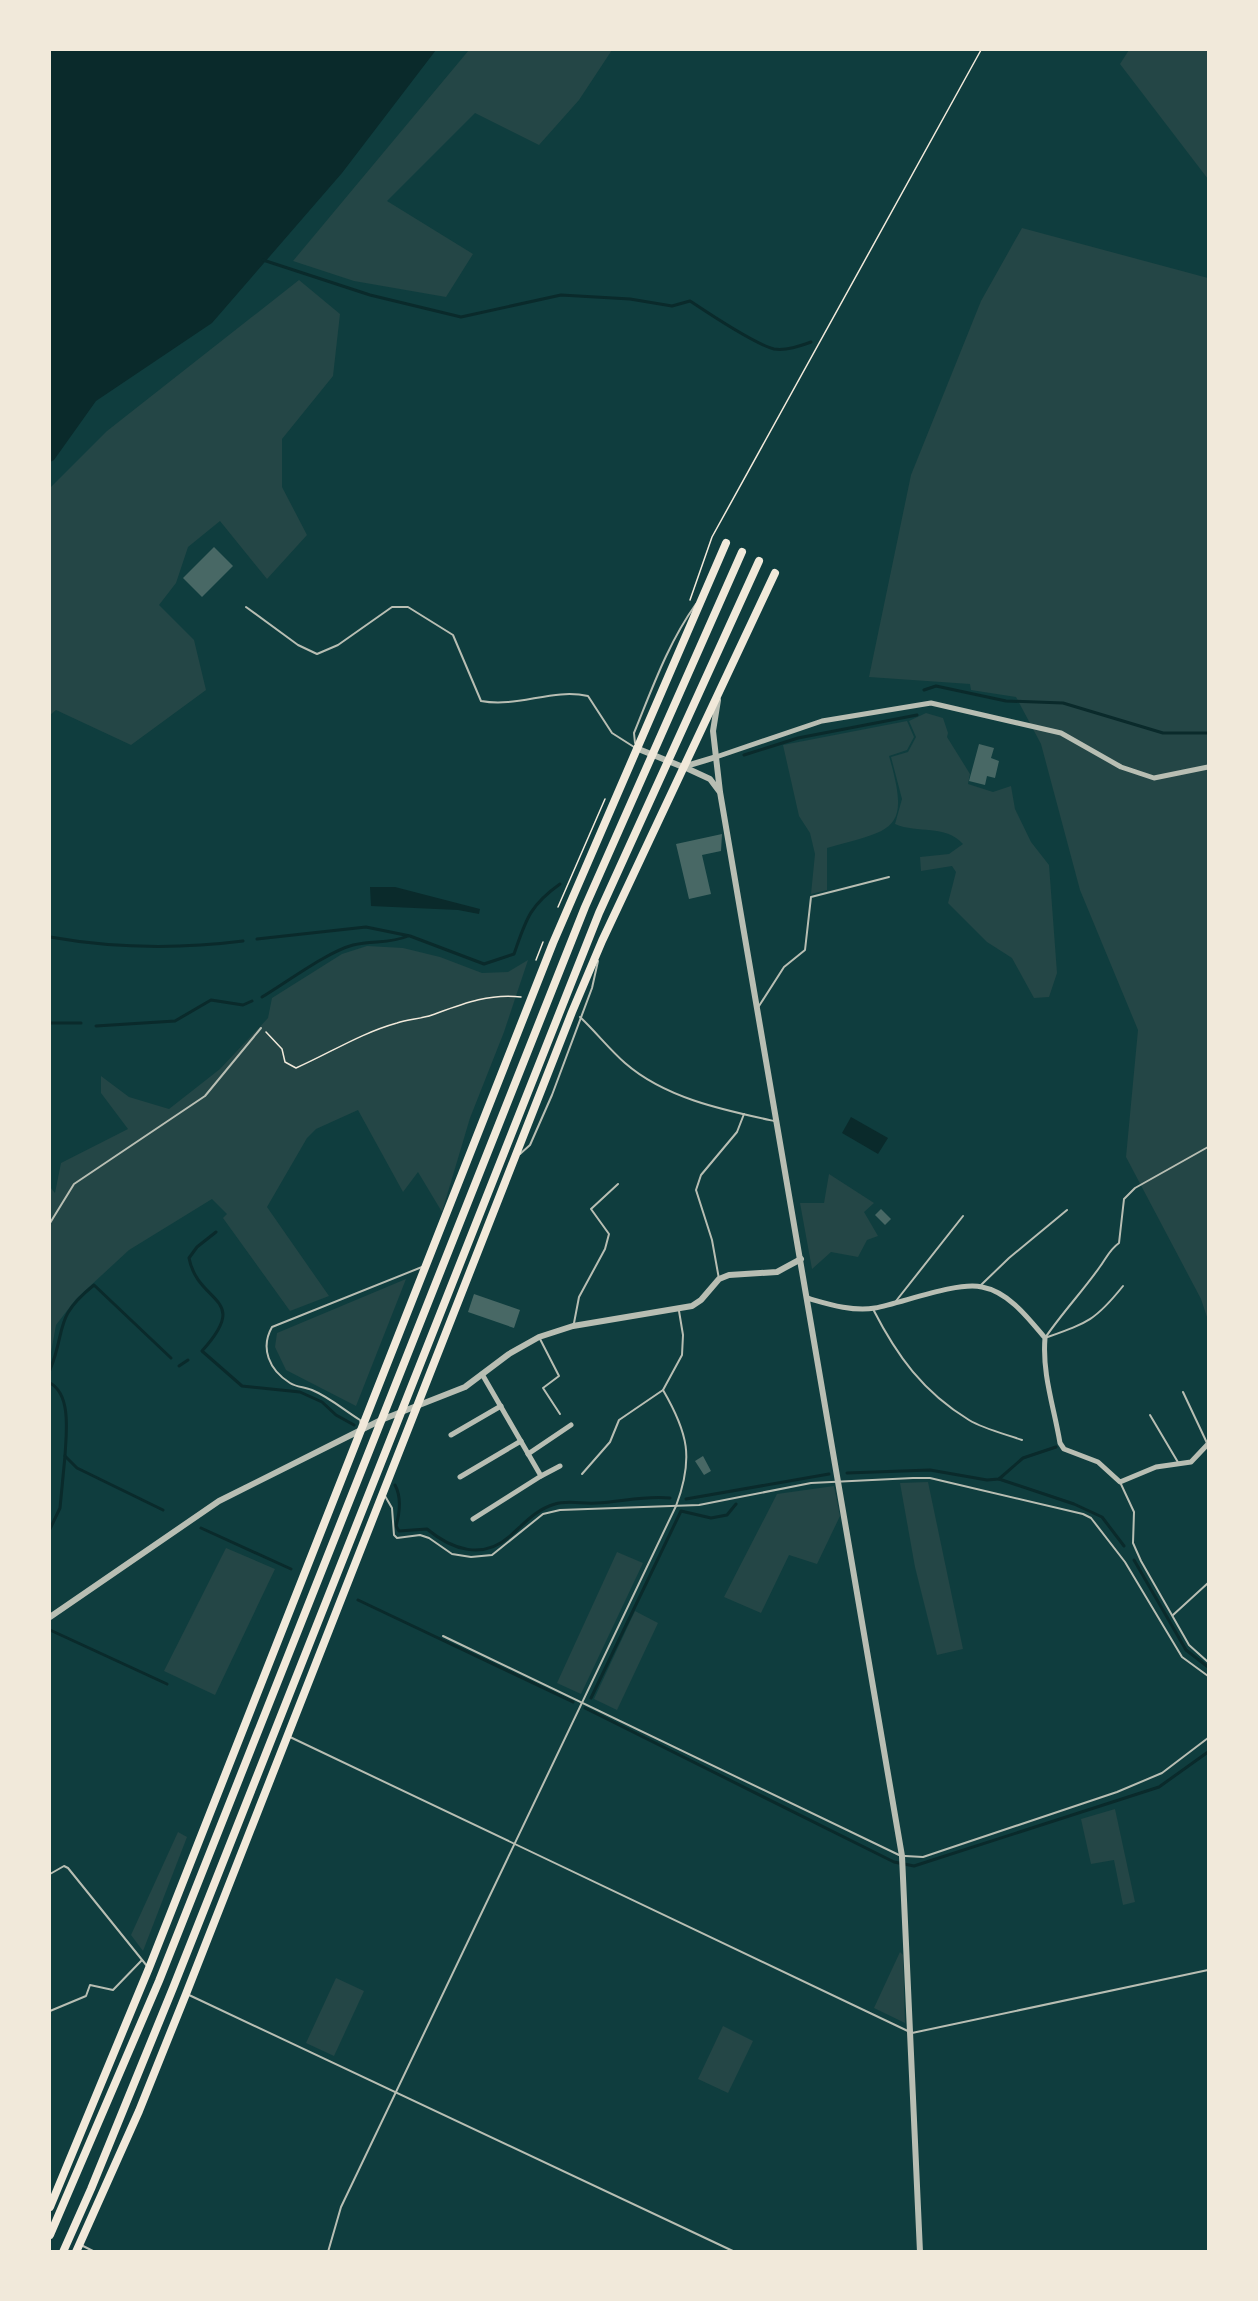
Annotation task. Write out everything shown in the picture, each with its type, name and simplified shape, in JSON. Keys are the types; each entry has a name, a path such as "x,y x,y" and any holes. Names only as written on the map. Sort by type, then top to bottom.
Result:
{"main road":[{"path":"50,2207 149,1968 531,999 636,748 726,543"},
{"path":"50,2232 159,1981 585,907 742,552"},
{"path":"63,2252 91,2190 173,1988 599,913 759,561"},
{"path":"78,2248 139,2111 186,1994 382,1491 602,941 775,573"}],"street":[{"path":"720,688 713,731 720,792 902,1856 912,2033 920,2252"},
{"path":"684,767 822,721 931,703 1061,733 1121,767 1154,778 1209,767"},
{"path":"636,748 710,779 720,792"},
{"path":"50,1617 219,1501 381,1420 465,1387 509,1354 539,1337 573,1326 692,1306 701,1300 719,1279 729,1275 777,1272 801,1259"},
{"path":"807,1298 832,1305 873,1309 981,1286 1005,1298 1028,1317 1045,1338 1043,1359 1060,1443 1064,1449 1098,1462 1120,1482 1156,1467 1191,1462 1208,1444"},
{"path":"482,1374 541,1476"},
{"path":"451,1435 501,1406"},
{"path":"528,1454 571,1425"},
{"path":"460,1477 521,1441"},
{"path":"473,1520 560,1466"}],"lane":[{"path":"636,748 634,733 657,676 683,622 705,590"},
{"path":"246,607 298,645 317,654 338,645 392,607 408,607 453,635 481,701 500,705 568,692 588,696 612,733 636,748"},
{"path":"756,1011 783,967 805,950 811,897 889,877"},
{"path":"515,1157 530,1145 592,988 602,941"},
{"path":"580,1017 625,1063 650,1080 697,1101 775,1121"},
{"path":"50,1223 74,1184 205,1096 261,1028"},
{"path":"719,1279 712,1240 696,1190 701,1175 737,1132 744,1114"},
{"path":"1045,1338 1073,1298 1099,1269 1113,1247 1119,1243 1124,1199 1135,1188 1209,1147"},
{"path":"573,1326 579,1296 605,1249 609,1234 591,1209 618,1184"},
{"path":"981,1286 1009,1258 1067,1210"},
{"path":"894,1303 963,1216"},
{"path":"362,1430 360,1420 312,1390 291,1383 273,1368 267,1354 267,1336 272,1327 428,1264"},
{"path":"1045,1338 1081,1326 1100,1314 1124,1286"},
{"path":"582,1474 610,1442 619,1420 663,1390 682,1355 683,1335 679,1308"},
{"path":"873,1309 894,1349 924,1385 970,1421 1022,1440"},
{"path":"539,1337 559,1376 543,1388 560,1414"},
{"path":"328,2252 341,2207 676,1506 688,1462 686,1443 680,1419 663,1390"},
{"path":"1182,1392 1208,1444"},
{"path":"1150,1415 1179,1464"},
{"path":"382,1491 392,1508 394,1535 397,1538 420,1535 429,1538 452,1554 471,1557 492,1555 543,1514 560,1510 699,1505 811,1483 930,1478 1083,1514 1091,1518 1125,1562 1182,1657 1209,1676"},
{"path":"1120,1482 1134,1512 1133,1544 1189,1645 1209,1662"},
{"path":"1173,1615 1209,1583"},
{"path":"443,1636 902,1856 923,1857 1117,1792 1162,1773 1209,1738"},
{"path":"287,1736 912,2033 1209,1970"},
{"path":"50,1874 64,1866 68,1868 159,1981"},
{"path":"50,2011 86,1996 90,1985 113,1990 142,1960"},
{"path":"173,1988 735,2252"},
{"path":"78,2248 95,2252"}],"path":[{"path":"690,601 712,537 981,50"},
{"path":"261,1028 278,1043 285,1062 296,1068 328,1051 396,1023 429,1016 465,1002 502,995 531,999"}],"shaded area":[{"path":"50,50 436,50 342,173 212,323 96,401 54,460 50,462"},
{"path":"469,50 612,50 579,100 539,145 475,113 387,201 473,254 446,297 354,281 293,261"},
{"path":"1129,50 1208,50 1208,179 1120,64"},
{"path":"1022,228 1208,278 1208,1320 1201,1299 1126,1157 1138,1030 1080,890 1041,744 1016,697 971,690 970,684 869,677 911,475 981,301"},
{"path":"299,280 340,314 333,376 282,439 282,487 307,535 267,579 220,521 188,547 176,583 159,605 194,640 206,690 131,745 56,710 50,715 50,488 107,431"},
{"path":"926,713 943,718 948,733 947,737 970,774 968,784 993,792 1011,786 1015,809 1031,842 1049,865 1057,973 1049,997 1034,998 1012,958 987,942 948,903 956,872 952,866 921,871 920,857 949,854 963,844 948,834 895,824 902,799 891,757 908,752 916,737 909,721"},
{"path":"907,721 914,737 907,750 889,756 898,800 897,813 882,831 827,848 827,890 811,894 815,854 810,833 799,816 783,745"},
{"path":"370,887 395,887 480,909 479,914 458,910 371,906"},
{"path":"367,946 403,948 440,957 482,973 508,972 528,960 504,1032 470,1118 442,1212 418,1172 403,1192 358,1110 316,1129 307,1138 267,1207 329,1296 290,1311 223,1218 227,1214 212,1199 129,1250 76,1299 56,1325 50,1358 50,1187 55,1193 61,1163 128,1129 101,1093 101,1076 129,1097 169,1109 220,1069 268,1018 272,998 342,954"},
{"path":"851,1117 888,1138 878,1154 842,1133"},
{"path":"829,1174 874,1203 864,1212 878,1236 867,1240 858,1257 831,1252 812,1269 800,1203 824,1203"},
{"path":"406,1279 356,1406 286,1370 275,1347 277,1333"},
{"path":"928,1482 963,1649 937,1655 915,1567 900,1483"},
{"path":"834,1486 840,1516 817,1564 789,1555 761,1613 724,1597 777,1494"},
{"path":"226,1548 275,1569 215,1695 164,1671"},
{"path":"617,1552 643,1563 581,1694 557,1683"},
{"path":"635,1611 658,1623 617,1710 594,1699"},
{"path":"1115,1809 1135,1902 1123,1905 1114,1860 1091,1864 1081,1819"},
{"path":"178,1832 187,1837 143,1951 131,1935"},
{"path":"900,1952 903,1955 905,2023 874,2008"},
{"path":"336,1978 364,1991 334,2056 306,2043"},
{"path":"723,2026 753,2041 728,2093 698,2079"}],"building":[{"path":"214,547 233,566 202,597 183,578"},
{"path":"979,744 994,748 991,758 999,761 995,778 987,776 985,785 969,781"},
{"path":"722,834 721,851 702,855 711,894 689,899 676,844"},
{"path":"881,1209 891,1219 885,1225 875,1215"},
{"path":"474,1294 520,1310 514,1328 468,1312"},
{"path":"703,1456 711,1471 704,1475 695,1461"}],"waterway":[{"path":"263,260 370,295 461,317 561,295 630,299 672,306 690,301 743,335 765,346 774,349 788,349 811,342"},
{"path":"924,690 936,686 1006,701 1063,703 1163,733 1208,733"},
{"path":"744,755 798,738 917,715"},
{"path":"257,939 366,927 410,936 484,964 514,954 530,914 541,899 560,884"},
{"path":"262,997 319,961 343,949 353,945 408,936"},
{"path":"50,937 146,946 243,941"},
{"path":"96,1026 175,1021 211,1000 243,1005 252,1001"},
{"path":"50,1023 81,1023"},
{"path":"216,1232 197,1247 189,1258 194,1273 222,1310 222,1320 216,1333 202,1351 242,1386 300,1392 322,1402 336,1415 354,1425"},
{"path":"50,1370 67,1315 72,1306 94,1285 171,1358"},
{"path":"179,1366 188,1360"},
{"path":"50,1383 57,1389 65,1406 65,1456 77,1468 163,1510"},
{"path":"847,1473 930,1470 987,1480 999,1479 1023,1458 1056,1447"},
{"path":"50,1529 60,1508 65,1456"},
{"path":"686,1499 829,1474"},
{"path":"999,1479 1074,1504 1102,1517 1124,1546"},
{"path":"395,1485 399,1500 396,1526 399,1531 427,1529 457,1547 478,1550 500,1543 536,1513 555,1504 651,1497 670,1498"},
{"path":"591,1698 681,1511 711,1518 727,1515 736,1504"},
{"path":"201,1528 291,1569"},
{"path":"1134,1560 1186,1650 1208,1667"},
{"path":"358,1600 573,1702"},
{"path":"50,1630 167,1684"},
{"path":"585,1708 894,1862 914,1866 1159,1787 1208,1752"}]}
